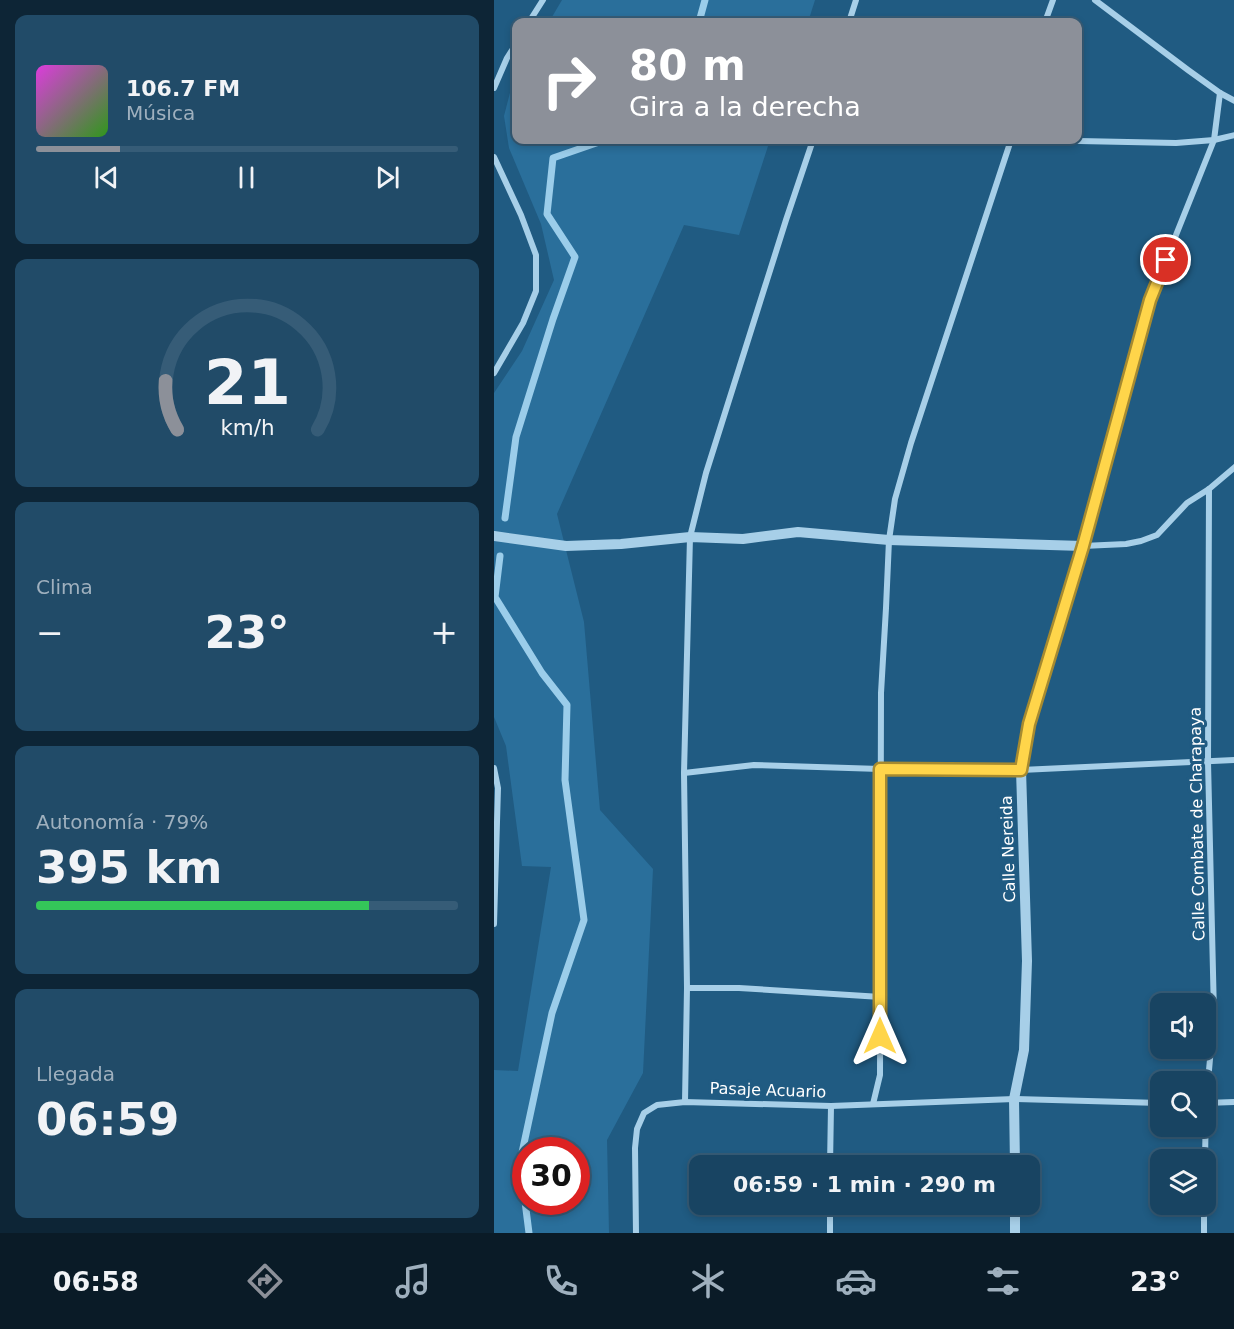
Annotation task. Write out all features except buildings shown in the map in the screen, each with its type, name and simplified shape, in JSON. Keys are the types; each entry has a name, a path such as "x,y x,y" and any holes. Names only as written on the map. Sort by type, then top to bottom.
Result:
{"street":[{"path":"532,18 543,0"},
{"path":"850,18 856,0"},
{"path":"1046,18 1053,0"},
{"path":"1095,0 1220,93 1235,101"},
{"path":"494,88 512,50"},
{"name":"Calle Nereida","path":"1015,1155 1014,1100 1024,1050 1027,961 1021,770 1029,724 1083,546 1150,300 1214,140 1220,93"},
{"path":"1082,141 1176,143 1214,140 1235,135"},
{"path":"685,1102 688,988 684,773 690,537 706,473 812,144"},
{"path":"873,1104 880,1075 881,693 888,540 895,499 911,443 1010,144"},
{"path":"494,158 521,215 536,255 536,291 523,323 494,373"},
{"path":"494,536 566,546 621,544 690,537 743,539 798,532 888,540 1083,546 1126,544 1157,535 1187,503 1209,489 1235,467"},
{"name":"Calle Combate de Charapaya","path":"1208,1071 1214,1014 1208,762 1209,489"},
{"path":"684,773 754,765 1021,770 1235,760"},
{"path":"494,768 498,788 494,924"},
{"path":"688,988 739,988 881,998"},
{"name":"Pasaje Acuario","path":"636,1233 635,1148 637,1129 644,1113 657,1105 685,1102 831,1106 1014,1100 1150,1102"},
{"path":"1216,1103 1235,1102"},
{"path":"830,1155 831,1106"},
{"path":"830,1215 830,1233"},
{"path":"1015,1215 1016,1233"},
{"path":"1204,1215 1204,1233"}],"shaded area":[{"path":"562,0 815,0 809,18 551,18"},
{"path":"512,85 512,144 769,144 739,235 684,225 557,514 584,622 600,810 653,869 643,1073 607,1140 609,1233 494,1233 494,1070 518,1071 551,867 522,866 506,746 494,717 494,393 522,351 554,280 541,224 509,148 504,116"}],"waterway":[{"path":"700,18 705,0"},
{"path":"505,518 516,437 575,257 547,214 553,158 593,144"},
{"path":"500,556 495,597 542,673 567,705 565,780 584,920 552,1013 520,1162 529,1233"}],"route":[{"path":"880,1036 880,769 1021,770 1029,724 1083,546 1150,300 1166,260"}]}
